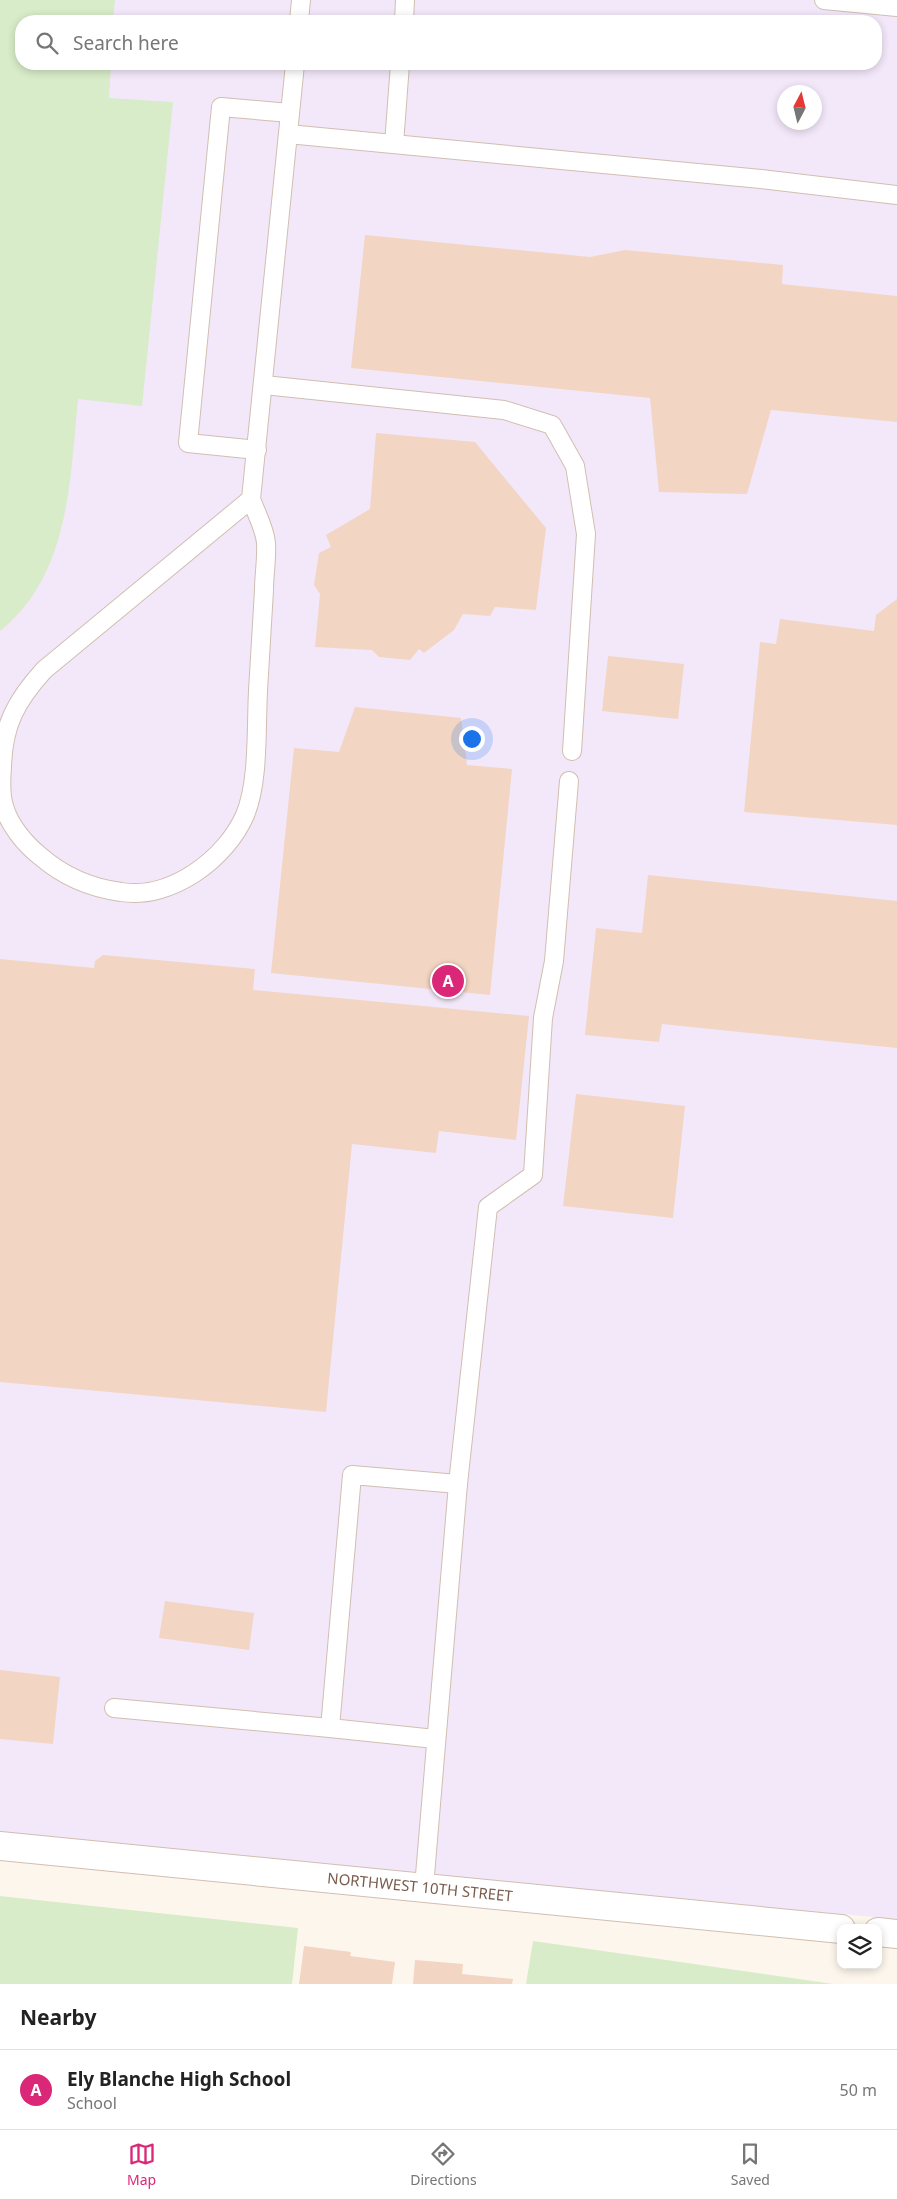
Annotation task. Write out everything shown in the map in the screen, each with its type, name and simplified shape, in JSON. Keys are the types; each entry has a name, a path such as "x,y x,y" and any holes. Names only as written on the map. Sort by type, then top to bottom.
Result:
{"street":[{"name":"NORTHWEST 10TH STREET","path":"0,1846 837,1929"},
{"path":"882,1932 897,1934"}],"lane":[{"path":"300,15 301,0"},
{"path":"404,15 405,0"},
{"path":"824,0 897,7"},
{"path":"252,499 44,670 18,700 11,716 2,755 4,806 20,835 31,849 64,874 83,883 122,893 141,892 172,884 186,878 218,856 233,838 245,815 253,793 266,542 252,499 294,70"},
{"path":"394,144 400,70"},
{"path":"257,450 188,443 221,107 290,113"},
{"path":"288,134 761,178 897,194"},
{"path":"264,385 504,410 552,425 575,466 586,534 572,750"},
{"path":"424,1887 458,1484 488,1207 533,1175 543,1018 554,961 569,781"},
{"path":"330,1728 352,1475 458,1484"},
{"path":"114,1708 435,1739"}],"shaded area":[{"path":"0,0 897,0 897,1919 0,1840"}],"green space":[{"path":"0,0 115,0 114,15 15,15 15,70 111,70 109,98 173,102 142,406 78,399 68,493 62,524 53,554 41,583 23,608 0,631"},
{"path":"0,1896 298,1928 292,1984 0,1984"},
{"path":"533,1941 833,1984 526,1984"}],"building":[{"path":"365,235 590,257 625,250 783,265 782,284 897,296 897,422 771,410 747,494 659,492 650,398 351,368"},
{"path":"376,433 475,442 546,528 536,610 495,607 490,616 463,614 454,630 424,653 419,649 410,660 379,657 372,650 315,647 320,594 314,585 319,553 331,547 326,535 370,509"},
{"path":"897,599 897,825 744,812 760,642 776,644 780,619 874,631 876,615"},
{"path":"608,656 684,664 678,719 602,711"},
{"path":"355,707 461,718 467,765 512,769 490,995 271,973 294,748 339,752"},
{"path":"648,875 897,901 897,1048 662,1024 659,1042 585,1035 596,928 642,933"},
{"path":"103,955 255,969 253,990 529,1016 516,1140 439,1131 436,1153 352,1144 326,1412 0,1382 0,959 94,968 95,961"},
{"path":"576,1094 685,1106 673,1218 563,1206"},
{"path":"165,1601 254,1613 249,1650 159,1638"},
{"path":"0,1670 60,1677 53,1744 0,1739"},
{"path":"304,1946 351,1952 350,1956 395,1962 392,1984 299,1984"},
{"path":"415,1960 463,1964 462,1974 513,1979 512,1984 413,1984"}],"place":[{"name":"Ely Blanche High School","path":"448,981"}]}
